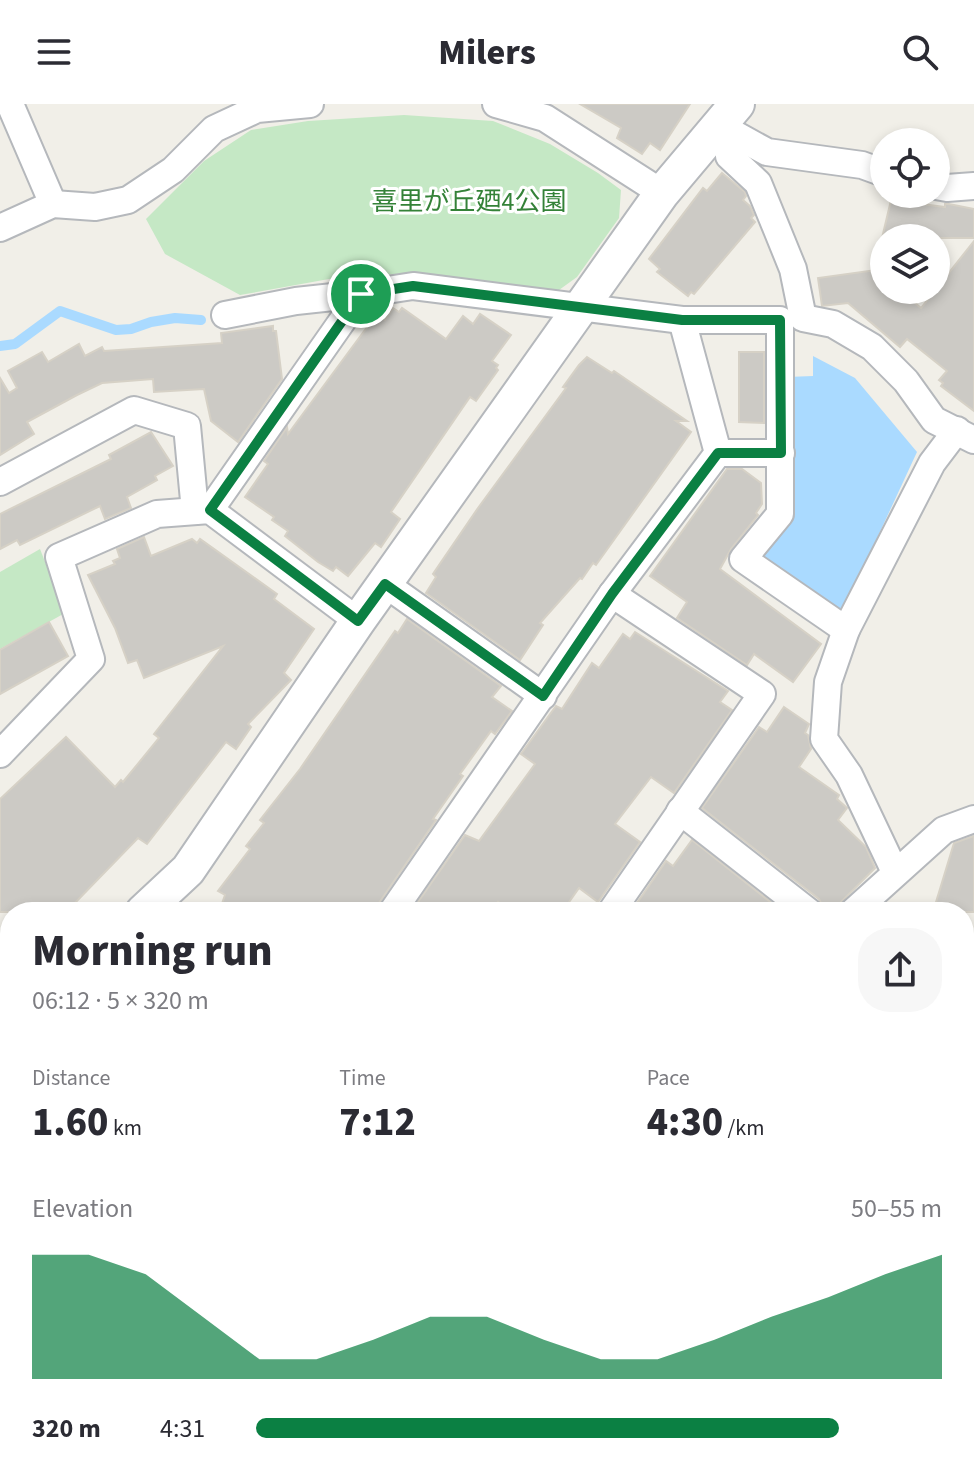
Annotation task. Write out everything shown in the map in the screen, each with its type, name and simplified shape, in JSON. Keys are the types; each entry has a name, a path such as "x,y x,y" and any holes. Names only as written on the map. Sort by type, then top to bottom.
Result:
{"street":[{"path":"10,104 53,204"},
{"path":"0,228 53,204 95,207 128,200 173,170 214,129 257,109 310,104"},
{"path":"496,104 545,118 662,193"},
{"path":"154,902 188,870 358,621 662,193 728,129"},
{"path":"728,129 767,152 870,168"},
{"path":"728,129 758,183 793,269 803,318 833,324 872,347 906,381 934,420 966,435 932,463 846,630 828,682 824,739 849,775 895,872"},
{"path":"950,188 974,186"},
{"path":"225,315 296,301 413,286 682,320 780,320 780,514 743,559 846,630"},
{"path":"202,511 361,294"},
{"path":"682,320 718,453"},
{"path":"0,482 134,410 187,426 202,511"},
{"path":"718,453 781,453"},
{"path":"399,902 612,594 718,453"},
{"path":"0,754 91,659 59,557 157,514 202,511 358,621"},
{"path":"385,584 543,696"},
{"path":"612,594 762,694 618,902"},
{"path":"680,811 796,902"},
{"path":"864,902 944,830 974,819"}],"green space":[{"name":"喜里が丘廼4公園","path":"404,115 493,121 550,144 621,190 619,218 577,277 559,290 368,272 240,295 165,254 146,219 204,161 251,130 308,121"},
{"path":"40,549 65,613 0,649 0,572"}],"water":[{"path":"813,356 855,378 917,452 840,618 757,559 786,521 787,377 813,376"}],"building":[{"path":"580,104 690,104 660,150 650,143 642,154 617,138 621,128"},
{"path":"722,173 745,192 743,200 750,206 754,215 751,218 755,222 694,294 691,292 688,296 657,272 660,269 649,259 703,188 707,191"},
{"path":"950,204 974,209 974,238 950,238 950,224 885,224 889,208 950,208"},
{"path":"974,241 974,411 941,386 943,383 939,380 947,371 907,339 900,347 848,303 822,306 818,278 870,271 870,304 916,304 921,308 924,304 950,304 950,271"},
{"path":"393,308 399,312 402,308 446,339 463,316 473,324 480,314 511,335 492,361 498,365 498,370 476,401 470,397 391,512 400,519 381,547 375,543 348,576 336,567 333,571 318,562 285,536 288,531 272,520 274,517 245,497 268,464 264,461 287,427 288,434 376,315 385,320"},
{"path":"273,326 282,379 238,442 211,421 204,389 154,392 153,379 102,383 77,395 27,422 34,434 0,455 0,378 9,393 17,388 8,371 42,352 48,362 79,344 85,356 102,347 104,351 222,343 221,333"},
{"path":"739,352 764,352 764,423 739,422"},
{"path":"587,357 612,373 614,371 687,421 676,421 691,432 596,565 593,563 540,623 543,625 520,660 426,593 436,577 433,574 478,508"},
{"path":"151,432 173,466 155,476 157,480 127,497 131,508 105,519 100,506 20,545 17,540 0,549 0,514 111,459 109,455"},
{"path":"727,469 742,469 761,483 762,504 756,513 758,515 731,549 720,569 821,644 793,682 754,654 747,665 677,618 687,602 650,576"},
{"path":"144,537 151,556 192,539 197,543 200,539 277,594 274,599 314,629 284,673 291,680 248,724 251,727 236,749 226,742 147,844 138,838 76,902 0,902 0,799 66,737 115,787 121,780 123,782 159,738 154,734 223,646 144,678 137,660 128,663 115,628 88,575 115,564 113,561 120,558 117,549"},
{"path":"407,619 501,686 492,697 512,711 495,734 491,731 460,774 463,776 433,819 436,820 380,902 223,902 225,895 218,891 250,849 246,846 264,823 260,820 300,769 395,631 398,633"},
{"path":"49,622 68,656 0,694 0,650"},
{"path":"635,632 728,691 720,702 732,710 674,793 651,777 615,824 640,842 598,902 579,888 569,902 418,902 465,835 479,841 535,764 521,754 556,706 562,709 592,663 599,668 623,634 630,639"},
{"path":"784,707 809,724 805,733 811,749 799,767 839,795 837,799 847,808 838,820 866,847 875,868 841,902 820,902 702,808 759,727 767,732"},
{"path":"974,836 974,902 936,902 954,843"},
{"path":"692,840 770,902 638,902 666,861 673,866"}],"waterway":[{"path":"0,346 15,344 60,311 116,330 175,318 201,320"}],"route":[{"path":"413,286 682,320 780,320 781,453 718,453 612,594 543,696 385,584 358,621 210,510 361,294 413,286"}]}
